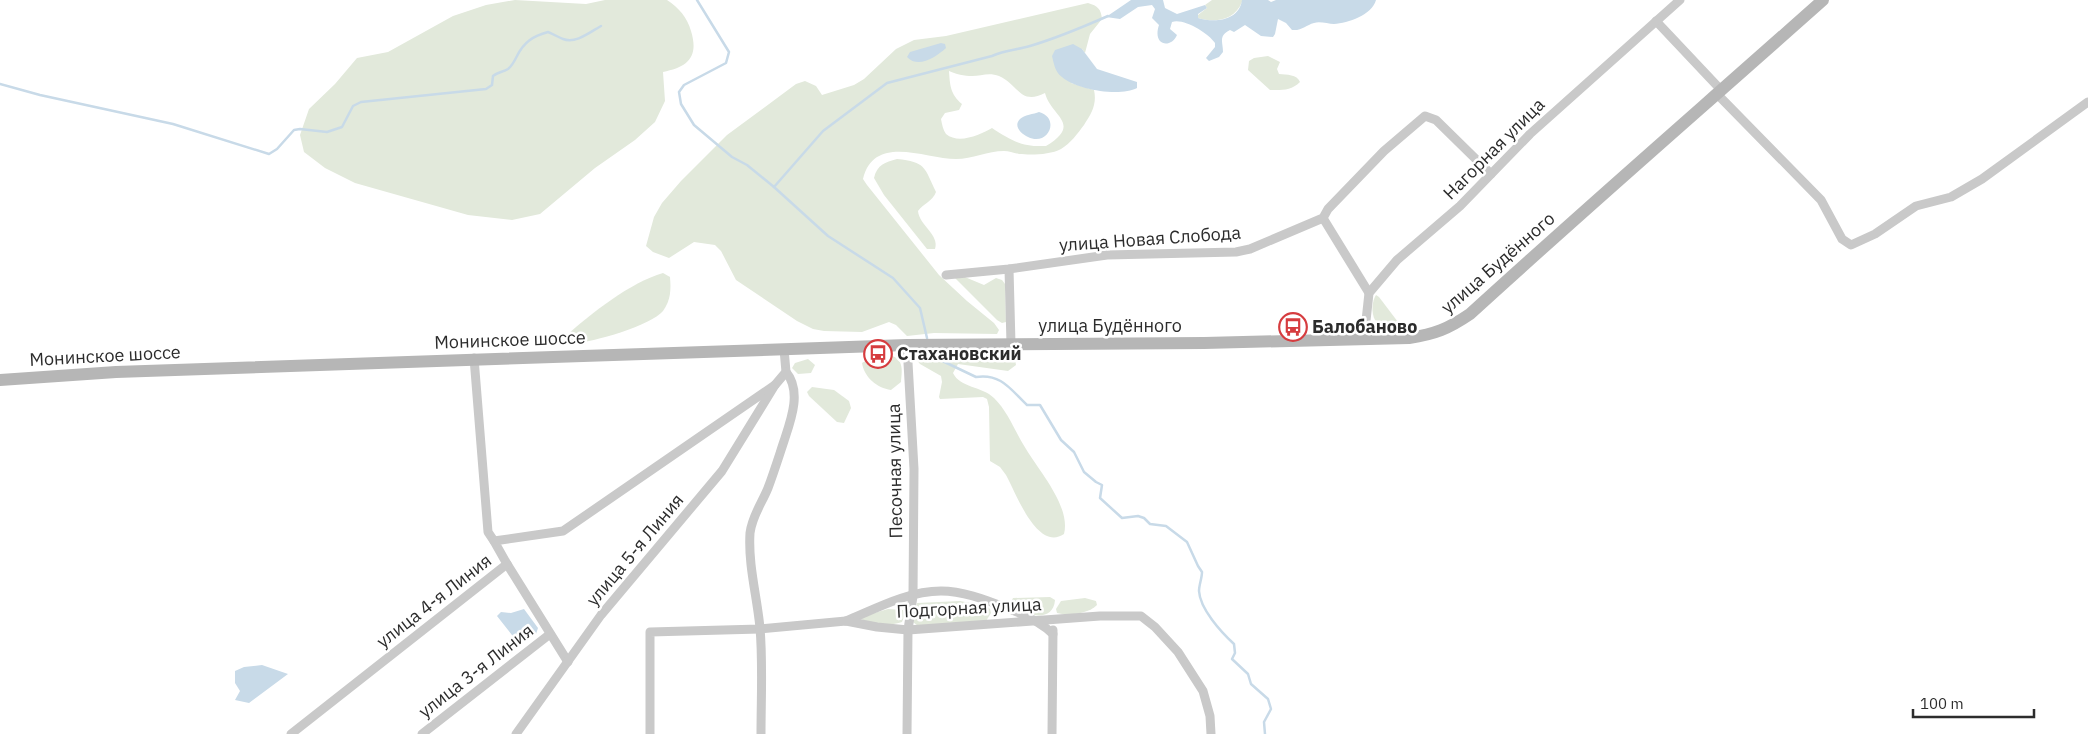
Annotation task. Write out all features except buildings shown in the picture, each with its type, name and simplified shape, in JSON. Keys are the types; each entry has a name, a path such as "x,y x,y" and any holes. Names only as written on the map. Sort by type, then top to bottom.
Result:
{"main road":[{"name":"улица Будённого","path":"1017,343 1194,343 1328,338 1410,338 1450,328 1470,314 1611,186 1720,93 1823,0"},
{"name":"Монинское шоссе","path":"0,380 116,372 474,358 1017,343"}],"street":[{"name":"Нагорная улица","path":"1369,293 1397,260 1460,206 1530,134 1680,0"},
{"path":"1656,21 1720,93 1821,200 1842,239 1851,245 1875,234 1916,206 1951,197 1982,179 2088,102"},
{"name":"улица Новая Слобода","path":"946,275 1009,269 1107,255 1236,252 1250,249 1323,218 1328,209 1384,151 1425,116 1430,116 1437,121 1491,174"},
{"path":"1323,218 1369,293 1366,303 1364,339"},
{"path":"1009,269 1017,343"},
{"name":"Песочная улица","path":"907,345 914,469 913,596 908,630"},
{"path":"761,734 760,629 750,557 750,534 754,515 767,489 792,411 794,393 790,376 786,372 784,350"},
{"path":"474,358 488,532 494,541"},
{"path":"776,385 786,372"},
{"name":"улица 4-я Линия","path":"291,734 508,564 494,541 563,531 776,385"},
{"name":"улица 5-я Линия","path":"516,734 601,615 722,471 776,385"},
{"path":"508,564 568,662"},
{"path":"846,621 913,596 941,591 961,594 1007,608 1037,622 1053,634"},
{"name":"Подгорная улица","path":"650,734 650,632 760,629 846,621 908,630 1100,616 1141,616 1155,627 1178,652 1203,691 1210,716 1211,734"},
{"path":"1052,734 1054,620"},
{"path":"906,734 908,630"},
{"name":"улица 3-я Линия","path":"422,734 550,634"}],"shaded area":[{"path":"515,0 586,4 605,0 667,0 685,17 694,48 685,64 663,72 665,101 655,122 635,140 595,168 540,214 512,220 468,215 355,183 325,168 304,152 300,135 309,109 335,84 357,58 388,52 453,16 486,5"},
{"path":"1212,0 1242,0 1242,2 1239,8 1229,17 1217,20 1198,18 1198,15 1207,8 1205,5"},
{"path":"1088,3 1098,8 1102,16 1102,19 1090,34 1085,53 1082,49 1071,83 1094,90 1095,100 1093,108 1084,125 1064,147 1057,151 1040,154 998,151 956,159 916,153 889,152 878,156 869,165 863,179 939,275 994,323 999,330 997,334 934,333 907,336 896,325 889,322 862,332 813,329 797,321 736,280 721,251 715,245 694,242 669,258 653,252 646,246 654,217 662,203 681,181 727,135 796,84 805,81 816,86 822,95 854,85 864,79 896,49 914,40 946,36","holes":["949,71 969,76 988,74 999,76 1024,95 1030,97 1045,93 1048,101 1062,120 1064,125 1062,131 1057,138 1046,146 1024,144 992,128 963,139 951,137 946,134 941,119 945,113 959,110 962,104 955,97 951,89"]},
{"path":"1268,56 1280,62 1277,69 1279,74 1294,76 1300,82 1290,88 1270,90 1248,70 1249,61 1254,58"},
{"path":"897,159 914,162 923,167 936,192 933,198 918,211 922,221 935,239 935,249 927,249 884,195 874,178 877,170 882,165"},
{"path":"663,273 670,277 670,294 666,307 657,316 634,328 592,340 572,343 566,336 587,318 625,291 651,277"},
{"path":"960,275 984,285 996,278 1002,280 1005,284 1006,322 1002,323 997,320 954,277"},
{"path":"1376,295 1401,326 1401,329 1397,330 1375,320 1372,307"},
{"path":"925,352 1007,354 1015,360 1016,365 1008,371 958,364 953,373 961,382 989,394 1004,410 1022,443 1059,501 1065,524 1064,534 1054,537 1045,535 1036,528 1006,475 1000,467 990,461 989,407 987,399 983,397 940,399 941,376 920,364 916,359 917,355"},
{"path":"892,356 899,360 902,374 901,382 891,390 881,387 872,381 865,373 862,363 867,360"},
{"path":"808,359 815,365 811,373 798,374 792,368 795,363"},
{"path":"812,387 834,390 849,401 851,408 844,423 837,422 809,396 807,392"},
{"path":"1050,597 1055,600 1053,608 1049,613 1043,615 1029,614 1011,602 1013,598"},
{"path":"1085,598 1096,601 1097,605 1078,614 1057,613 1056,609 1061,601"},
{"path":"960,601 986,606 990,609 991,613 986,621 918,626 913,622 917,603"},
{"path":"888,609 903,610 905,614 902,622 880,624 857,618"}],"water":[{"path":"1131,0 1163,0 1165,8 1177,14 1205,5 1207,8 1198,14 1198,18 1219,20 1225,19 1236,12 1242,0 1268,0 1271,2 1276,0 1376,0 1374,5 1365,14 1340,23 1316,22 1299,30 1292,30 1286,23 1278,19 1273,37 1261,36 1245,25 1234,32 1230,30 1223,37 1223,52 1219,57 1209,61 1206,58 1215,47 1215,43 1189,24 1177,21 1172,22 1170,29 1177,35 1167,44 1160,41 1158,37 1159,25 1152,18 1155,9 1152,5 1138,7 1120,19 1106,17"},
{"path":"941,43 945,44 946,48 927,60 916,62 907,57 910,52"},
{"path":"1073,44 1082,49 1097,69 1137,82 1137,88 1130,91 1110,92 1088,89 1069,82 1056,70 1052,56 1055,50"},
{"path":"1039,112 1046,115 1049,120 1049,130 1041,138 1028,137 1019,130 1017,124 1022,118"},
{"path":"524,609 538,628 536,634 519,644 497,616 501,612 511,613"},
{"path":"262,665 288,674 249,703 235,700 240,691 235,683 235,671 244,667"}],"waterway":[{"path":"697,0 729,52 726,63 684,85 679,92 681,104 694,125 732,157 747,165 774,187 828,236 893,278 920,308 927,338"},
{"path":"774,187 823,131 887,83 1030,46 1108,16"},
{"path":"0,84 40,95 173,124 269,154 277,149 294,130 327,132 342,127 353,106 361,102 486,89 492,85 493,76 509,68 526,43 538,35 548,32 563,39 573,40 583,37 601,26"},
{"path":"932,356 976,377 985,376 999,380 1027,405 1040,405 1061,440 1074,452 1084,472 1102,485 1100,498 1122,518 1138,516 1144,518 1150,524 1166,526 1187,542 1202,572 1199,591 1207,613 1217,627 1234,644 1235,653 1232,659 1248,674 1251,684 1268,699 1271,709 1264,722 1265,734"}],"place":[{"name":"Балобаново","path":"1293,327"},
{"name":"Стахановский","path":"878,354"}]}
